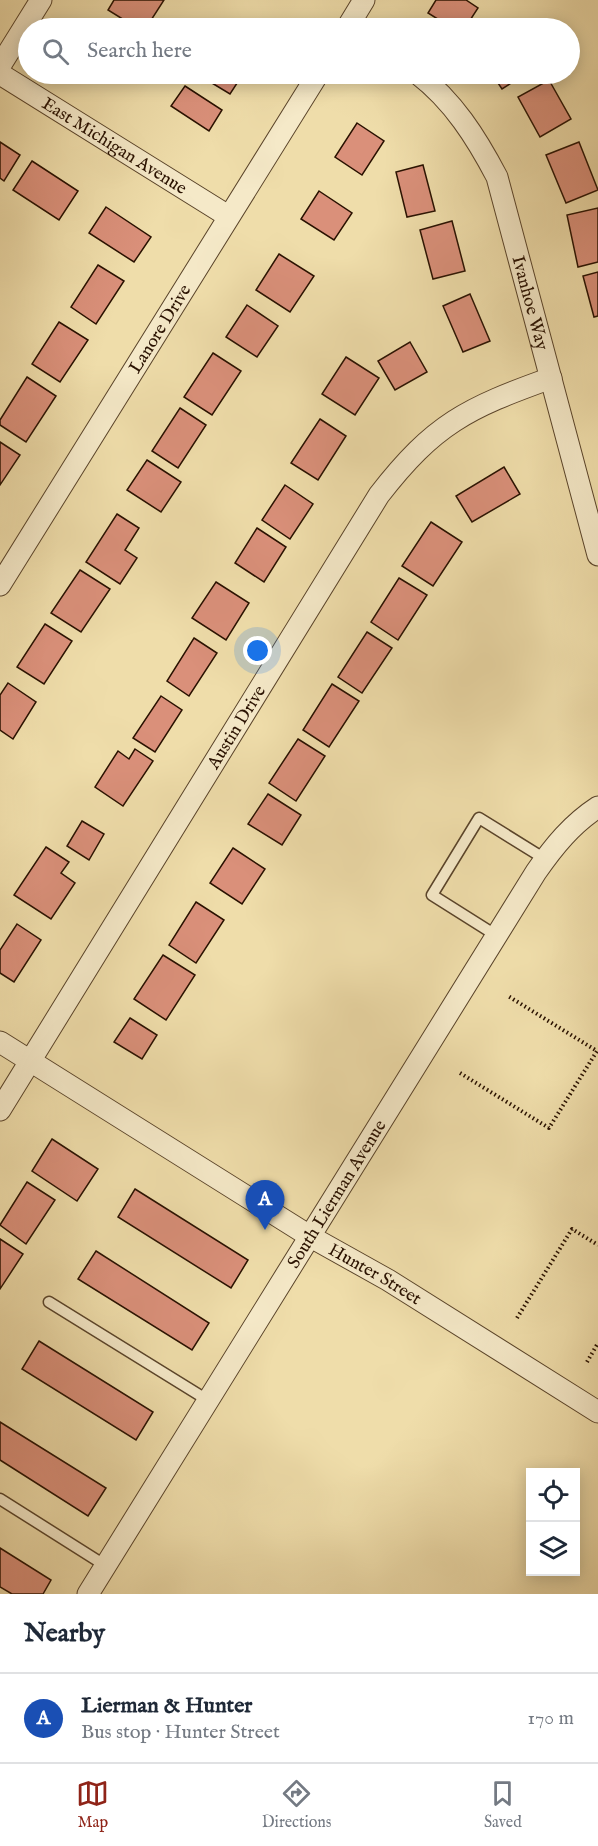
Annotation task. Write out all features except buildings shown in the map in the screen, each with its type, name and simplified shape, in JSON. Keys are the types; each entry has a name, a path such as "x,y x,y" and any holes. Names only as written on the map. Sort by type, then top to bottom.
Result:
{"street":[{"path":"30,18 41,0"},
{"path":"354,18 364,0"},
{"path":"0,66 18,37"},
{"name":"East Michigan Avenue","path":"0,74 228,216"},
{"name":"Lanore Drive","path":"0,585 312,84"},
{"name":"Ivanhoe Way","path":"431,84 464,120 496,177 598,555"},
{"name":"Austin Drive","path":"0,1110 379,495 428,438 459,416 493,399 551,378"},
{"name":"South Lierman Avenue","path":"88,1594 545,859 579,819 598,807"},
{"name":"Hunter Street","path":"0,1041 310,1237 388,1280 598,1412"}],"lane":[{"path":"497,936 432,895 479,818 545,859"},
{"path":"49,1302 209,1401"},
{"path":"0,1499 106,1566"}],"path":[{"path":"460,1073 549,1128 597,1051 508,996"},
{"path":"517,1318 572,1229 598,1245"},
{"path":"587,1362 598,1343"}],"place":[{"name":"Lierman & Hunter","path":"265,1230"}]}
